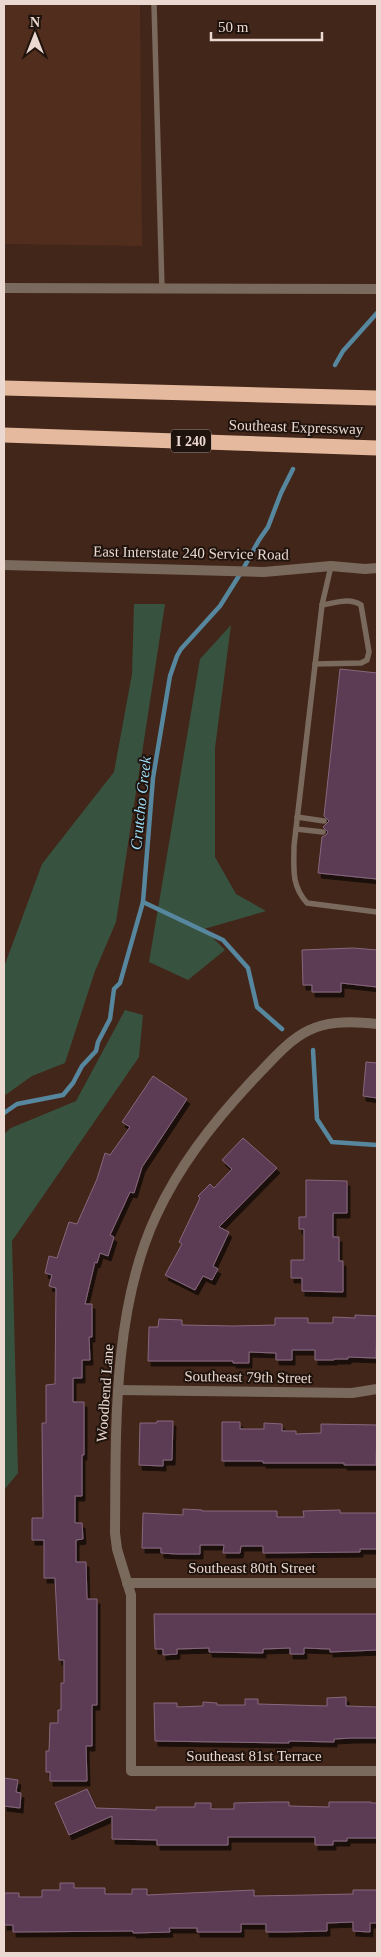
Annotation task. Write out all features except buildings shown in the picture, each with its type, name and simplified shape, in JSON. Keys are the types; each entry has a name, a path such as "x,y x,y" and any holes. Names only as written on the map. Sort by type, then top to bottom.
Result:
{"highway":[{"path":"4,388 377,398"},
{"name":"Southeast Expressway","path":"4,435 377,448"}],"street":[{"path":"4,288 377,289"},
{"name":"East Interstate 240 Service Road","path":"4,565 264,572 331,566 365,569 377,568"},
{"name":"Woodbend Lane","path":"131,1771 132,1614 130,1595 117,1548 115,1533 118,1390 130,1300 140,1259 156,1217 181,1169 223,1112 287,1044 315,1026 339,1022 377,1024"},
{"name":"Southeast 79th Street","path":"118,1390 352,1393 377,1389"},
{"name":"Southeast 80th Street","path":"127,1583 377,1582"},
{"name":"Southeast 81st Terrace","path":"131,1771 377,1771"}],"lane":[{"path":"154,4 162,289"},
{"path":"331,566 322,605 297,817 294,871 298,892 308,903 377,912"},
{"path":"315,664 361,663 366,660 369,652 361,605 355,601 346,601 322,605"},
{"path":"297,817 324,821"},
{"path":"296,829 323,832"}],"shaded area":[{"path":"4,4 140,4 142,246 4,244"}],"green space":[{"path":"134,604 165,604 116,922 95,971 65,1063 32,1076 4,1096 4,967 42,864 114,772 132,674"},
{"path":"231,625 215,748 215,857 236,894 266,911 204,929 225,950 188,980 149,962 200,659"},
{"path":"125,1010 143,1015 139,1057 12,1241 18,1473 4,1490 4,1134 11,1128 76,1101"}],"waterway":[{"name":"Crutcho Creek","path":"335,365 343,351 377,313"},
{"name":"Crutcho Creek","path":"4,1113 17,1104 63,1095 73,1083 82,1066 96,1051 98,1042 110,1019 114,989 120,983 143,902 153,778 170,676 181,649 220,606 242,571 268,527 281,493 293,469"},
{"path":"143,902 223,940 248,968 257,1007 282,1029"},
{"path":"313,1050 317,1119 332,1142 377,1145"}]}
